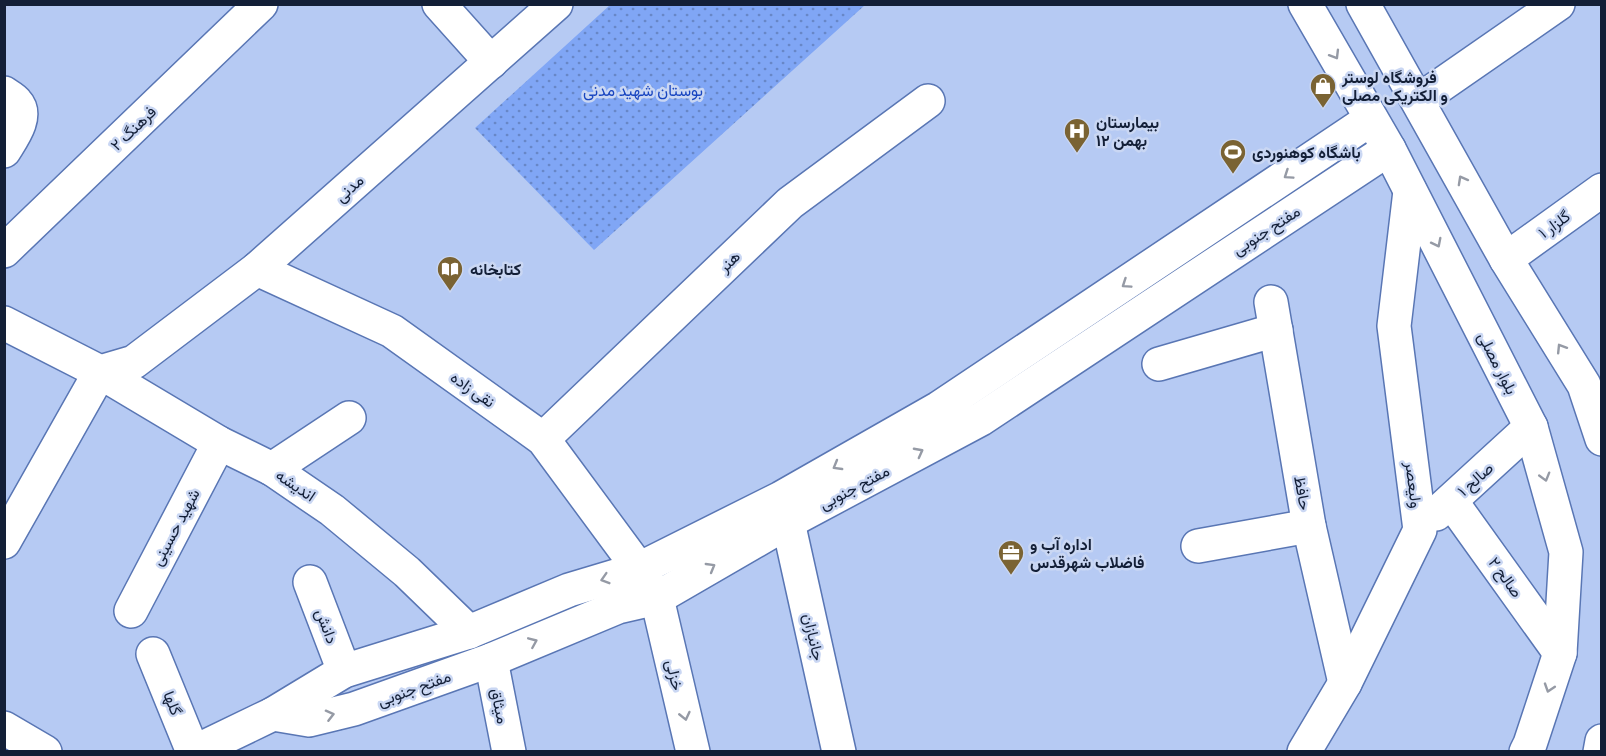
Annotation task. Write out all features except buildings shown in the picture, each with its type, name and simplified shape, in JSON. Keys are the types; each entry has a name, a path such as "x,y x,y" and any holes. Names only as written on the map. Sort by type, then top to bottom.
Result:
{"street":[{"name":"فرهنگ ۲","path":"4,251 261,4"},
{"path":"439,4 491,62"},
{"name":"مدنی","path":"99,372 134,362 257,269 556,4"},
{"name":"بلوار مصلی","path":"1305,4 1389,148 1531,427 1566,552 1560,653 1526,752"},
{"path":"1363,4 1506,259 1593,378 1602,439"},
{"path":"1419,103 1558,4"},
{"path":"4,93 18,103 20,114 19,125 4,151"},
{"name":"هنر","path":"543,439 790,203 928,100"},
{"name":"مفتح جنوبی","path":"273,714 309,720 354,710 491,660 618,607 657,598 788,522 947,420 1371,119 1419,103"},
{"name":"مفتح جنوبی","path":"193,752 273,714 344,671 469,632 569,590 639,569 781,498 947,420 981,419 1389,148 1419,103"},
{"name":"گلزار ۱","path":"1506,259 1602,190"},
{"name":"ولیعصر","path":"1304,752 1345,683 1419,530 1394,326 1410,191"},
{"name":"نقی زاده","path":"257,269 392,331 543,439 639,569"},
{"name":"حافظ","path":"1159,364 1274,316 1309,526 1345,683"},
{"name":"اندیشه","path":"4,323 99,372 219,443 272,469 332,510 390,558 469,632"},
{"path":"4,542 99,372"},
{"path":"272,469 349,418"},
{"name":"صالح ۱","path":"1419,530 1531,427"},
{"name":"شهید حسینی","path":"131,611 219,443"},
{"name":"صالح ۲","path":"1451,501 1560,653"},
{"name":"جانبازان","path":"788,522 839,752"},
{"path":"1198,546 1309,526"},
{"name":"خزلی","path":"639,569 657,598 693,752"},
{"name":"دانش","path":"310,582 344,671"},
{"name":"گلها","path":"153,654 193,752"},
{"name":"میثاق","path":"491,660 509,752"},
{"path":"4,728 45,752"},
{"path":"1600,752 1602,741"}],"green space":[{"name":"بوستان شهید مدنی","path":"610,5 865,5 594,250 475,128"}],"place":[{"name":"فروشگاه لوستر و الکتریکی مصلی","path":"1323,109"},
{"name":"بیمارستان ۱۲ بهمن","path":"1077,154"},
{"name":"باشگاه کوهنوردی","path":"1233,175"},
{"name":"کتابخانه","path":"450,292"},
{"name":"اداره آب و فاضلاب شهرقدس","path":"1011,576"}]}
